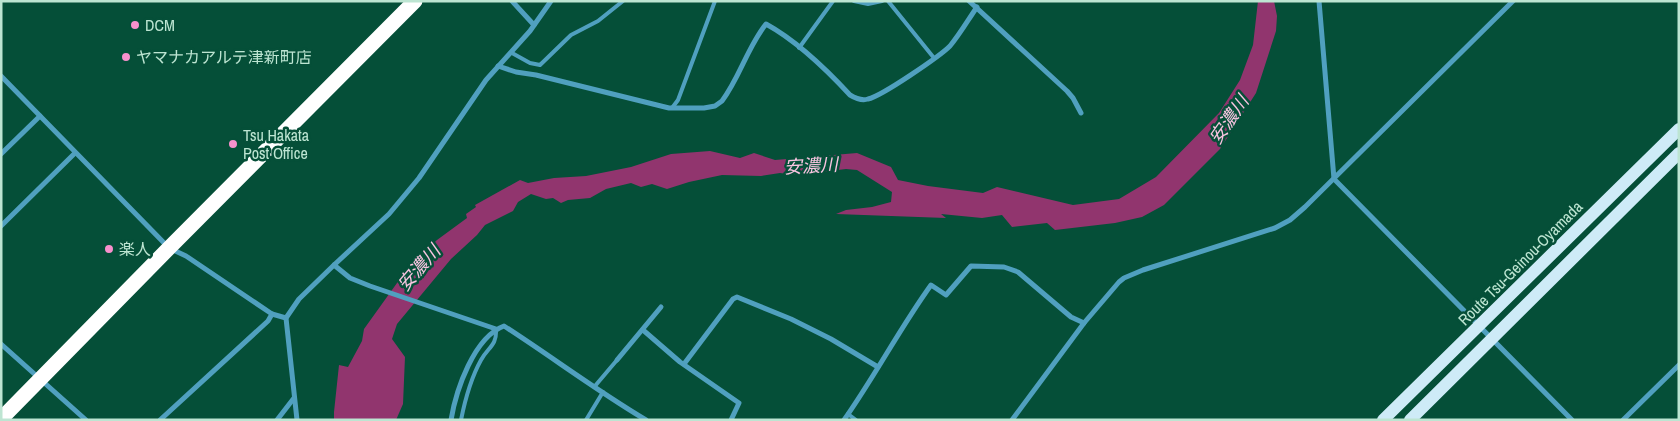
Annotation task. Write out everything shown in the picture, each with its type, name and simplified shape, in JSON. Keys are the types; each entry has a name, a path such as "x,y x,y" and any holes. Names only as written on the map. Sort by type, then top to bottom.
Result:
{"highway":[{"path":"1,419 415,1"}],"main road":[{"name":"Route Tsu-Geinou-Oyamada","path":"1383,420 1679,129"},
{"name":"Route Tsu-Geinou-Oyamada","path":"1410,420 1679,152"}],"street":[{"path":"512,1 534,26"},
{"path":"297,420 286,318 299,299 389,214 419,178 486,80 512,53 551,1"},
{"path":"1319,1 1334,179 1572,420"},
{"path":"1012,420 1084,323 1118,282 1153,266 1275,228 1297,214 1513,1"},
{"path":"498,66 516,72 536,74 672,108 704,108 715,106 722,101 758,34 766,24 780,32 799,48 850,95 868,100 950,46 974,4 1067,91 1081,113"},
{"path":"1,76 169,248 186,256 272,314 286,318"},
{"path":"1,86 6,81"},
{"path":"1,154 40,116"},
{"path":"1,226 75,153"},
{"path":"334,265 350,278 370,286 496,329"},
{"path":"844,420 931,284 946,295 971,266 1004,267 1018,272 1071,317 1084,323"},
{"path":"684,364 713,324 737,297 791,319 878,367"},
{"path":"617,360 661,307"},
{"path":"160,420 268,321 272,314"},
{"path":"451,420 467,366 481,345 496,329 504,326 646,420"},
{"path":"643,330 684,364 739,403 731,420"},
{"path":"1,344 86,420"},
{"path":"1623,420 1679,365"},
{"path":"277,420 295,397"}],"lane":[{"path":"512,53 530,63 540,65 571,34 598,21 623,1"},
{"path":"672,108 678,100 715,1"},
{"path":"799,48 833,1"},
{"path":"854,1 868,4 882,1"},
{"path":"888,1 934,58"},
{"path":"461,420 465,402 482,358 496,339 496,329"},
{"path":"595,386 617,360"},
{"path":"586,420 603,392"},
{"path":"848,414 856,420"}],"water":[{"name":"安濃川","path":"1258,1 1274,1 1277,16 1276,31 1256,93 1220,149 1164,205 1142,217 1115,223 1055,230 1047,223 1012,227 1002,215 982,218 941,214 946,218 836,214 846,210 872,207 891,202 892,192 857,170 846,169 797,175 780,173 761,176 722,175 667,189 652,184 641,187 631,183 606,189 590,198 568,200 561,203 553,198 546,199 531,194 518,202 513,211 485,225 451,259 397,324 392,339 405,357 403,404 396,420 334,420 339,365 348,367 362,341 364,329 397,283 417,259 437,240 467,218 466,214 476,207 475,205 520,180 528,183 554,178 586,176 631,167 671,154 710,151 740,158 754,153 775,160 857,153 891,167 898,180 928,186 983,193 997,187 1073,205 1119,199 1156,177 1219,113 1240,80 1253,45"}],"place":[{"name":"DCM","path":"135,25"},
{"name":"ヤマナカアルテ津新町店","path":"126,57"},
{"name":"Tsu Hakata Post Office","path":"233,144"},
{"name":"楽人","path":"109,249"}]}
